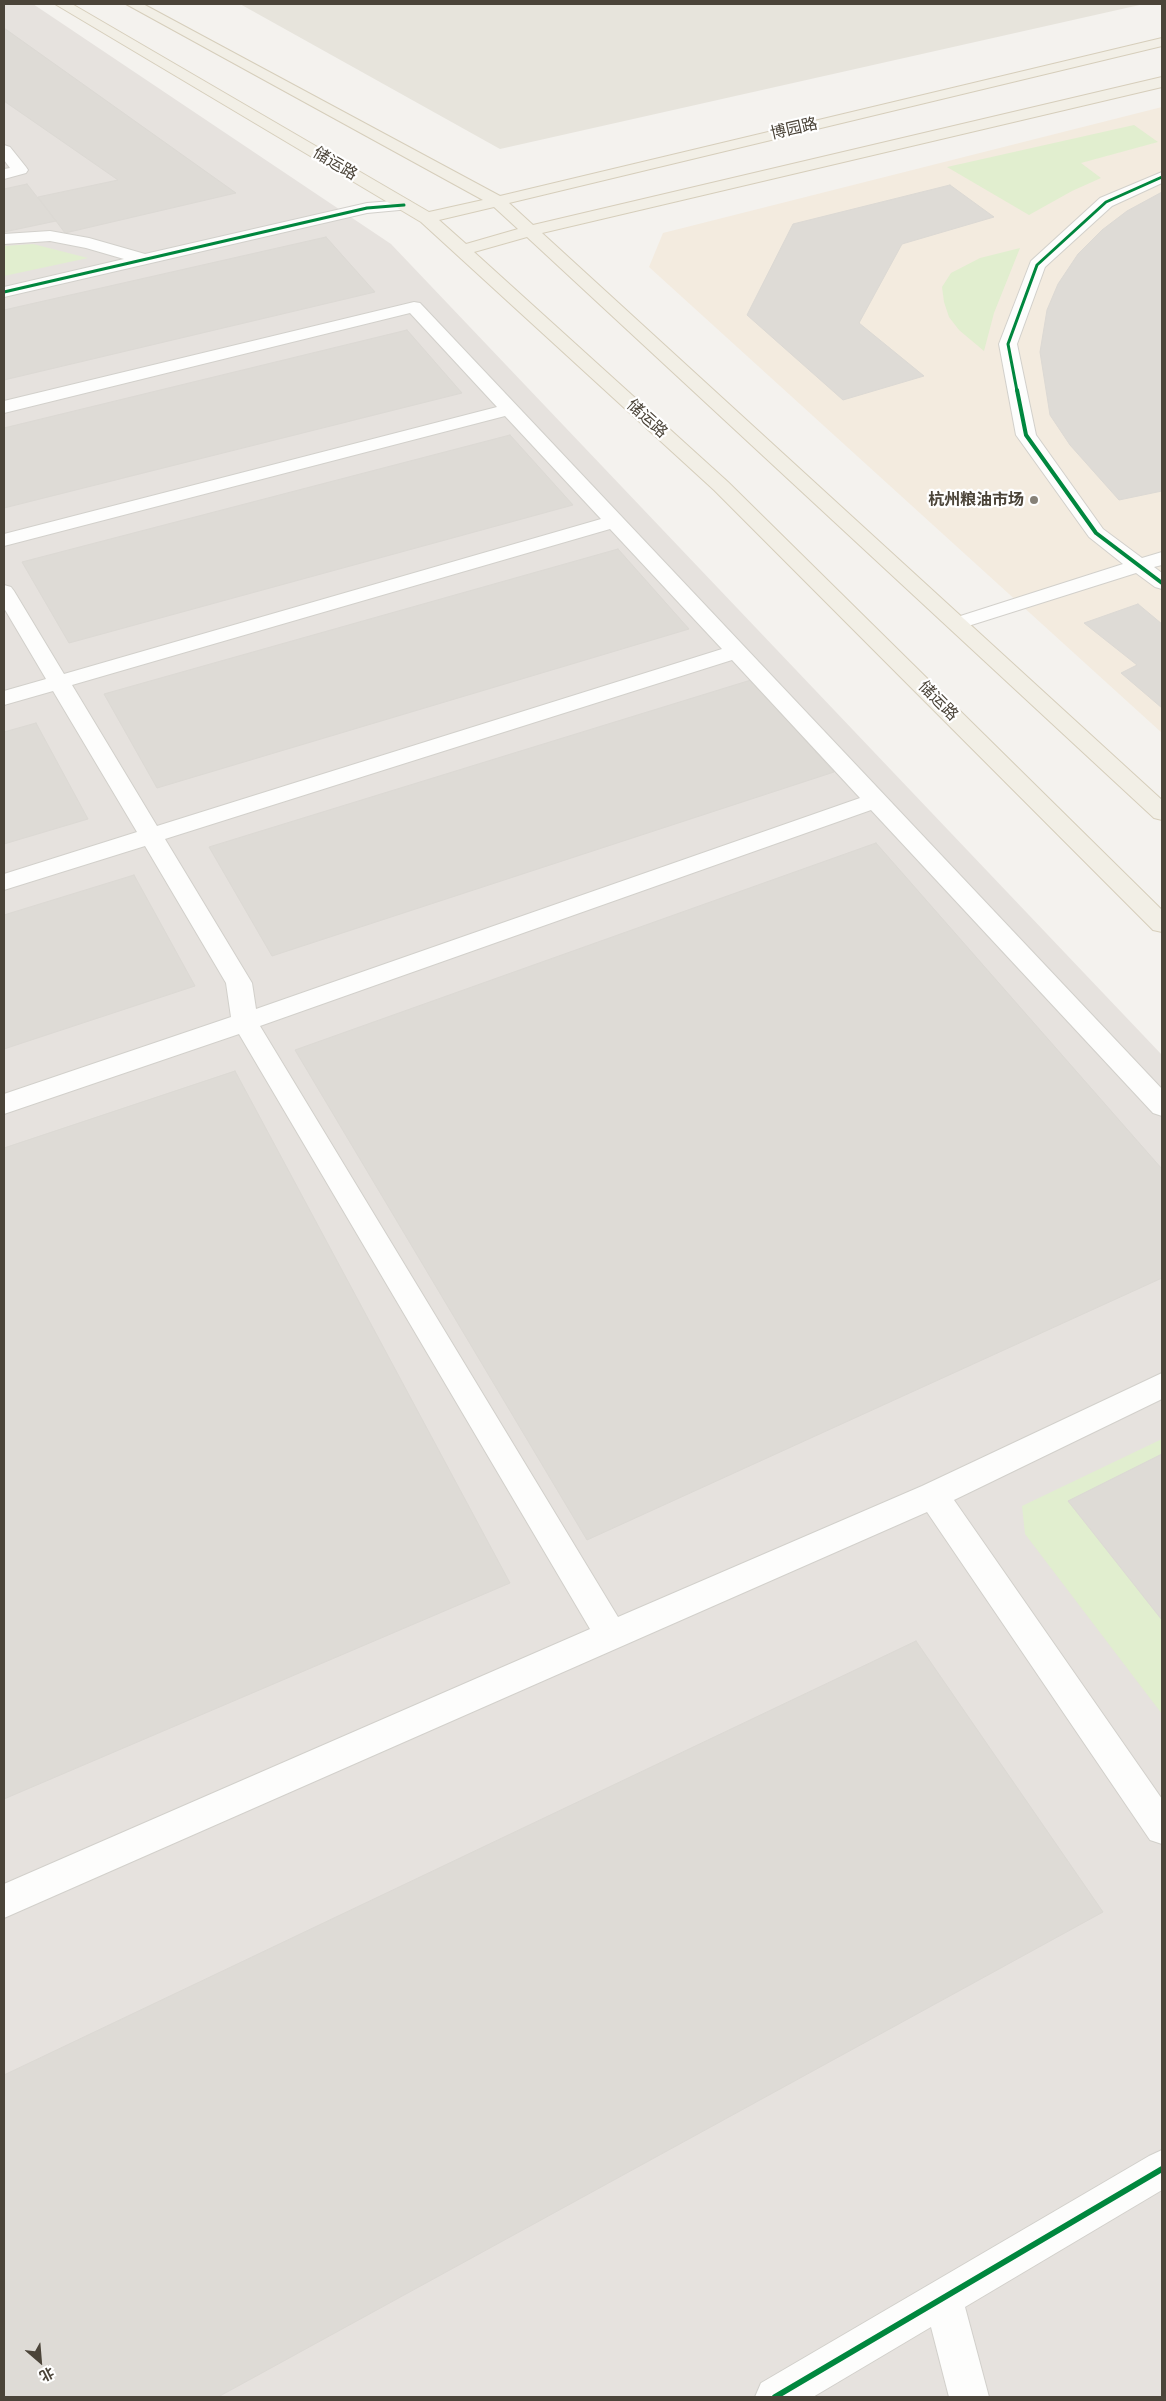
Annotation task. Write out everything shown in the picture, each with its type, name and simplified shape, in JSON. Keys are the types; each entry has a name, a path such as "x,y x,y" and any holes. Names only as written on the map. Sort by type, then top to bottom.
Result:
{"main road":[{"name":"储运路","path":"62,4 427,218 720,486 1162,924"},
{"path":"133,4 496,200 1162,812"},
{"name":"博园路","path":"427,218 1162,42"},
{"path":"463,250 531,231 1159,85"}],"street":[{"path":"4,150 20,170 4,174"},
{"path":"1162,176 1106,202 1038,265 1008,344 1026,435 1096,533 1162,583"},
{"path":"4,292 367,208 404,205"},
{"path":"4,239 50,236 89,243 144,260"},
{"path":"4,407 414,307 1162,1106"},
{"path":"4,540 510,409"},
{"path":"4,698 614,521"},
{"path":"958,623 1162,558"},
{"path":"4,592 239,983 245,1022 611,1635"},
{"path":"4,882 150,834 736,651"},
{"path":"4,1104 245,1022 876,800"},
{"path":"4,1901 933,1495 1162,1385"},
{"path":"933,1495 1162,1828"},
{"path":"775,2397 1162,2169"},
{"path":"943,2298 969,2397"}],"shaded area":[{"path":"4,4 33,4 391,244 1162,1055 1162,2397 4,2397"},
{"path":"240,4 1144,4 500,149"},
{"name":"杭州粮油市场","path":"1162,107 1162,733 649,267 663,233"}],"green space":[{"path":"1134,125 1158,142 1081,163 1101,178 1072,191 1029,215 947,167"},
{"path":"33,244 88,258 4,276 4,246"},
{"path":"1020,248 994,313 984,351 959,330 949,317 942,287 951,273 980,258"},
{"path":"1162,1439 1162,1714 1025,1534 1022,1506"}],"building":[{"path":"4,28 236,193 65,233 38,197 118,180 4,101"},
{"path":"27,184 56,221 4,232 4,189"},
{"path":"950,185 994,217 902,244 859,323 924,376 843,400 747,315 793,224"},
{"path":"1162,192 1162,491 1119,500 1070,445 1050,415 1040,352 1047,310 1058,284 1078,254 1102,230 1127,211"},
{"path":"326,237 375,292 4,380 4,310"},
{"path":"407,330 462,393 4,508 4,428"},
{"path":"510,435 573,505 69,643 22,562"},
{"path":"618,549 689,629 157,788 104,694"},
{"path":"1138,604 1162,624 1162,708 1121,673 1137,665 1084,623"},
{"path":"751,680 834,772 272,956 209,847"},
{"path":"36,723 88,819 4,844 4,732"},
{"path":"876,843 1162,1169 1162,1278 587,1540 295,1050"},
{"path":"134,875 195,986 4,1049 4,915"},
{"path":"235,1071 510,1583 4,1799 4,1148"},
{"path":"1162,1454 1162,1620 1068,1501"},
{"path":"916,1641 1103,1912 218,2397 4,2397 4,2075"}],"cycle path":[{"path":"1162,177 1106,202 1037,265 1008,344 1026,435 1096,533 1162,583"},
{"path":"4,292 367,208 404,205"},
{"path":"775,2397 1162,2169"}],"place":[{"name":"杭州粮油市场","path":"1034,500"}]}
